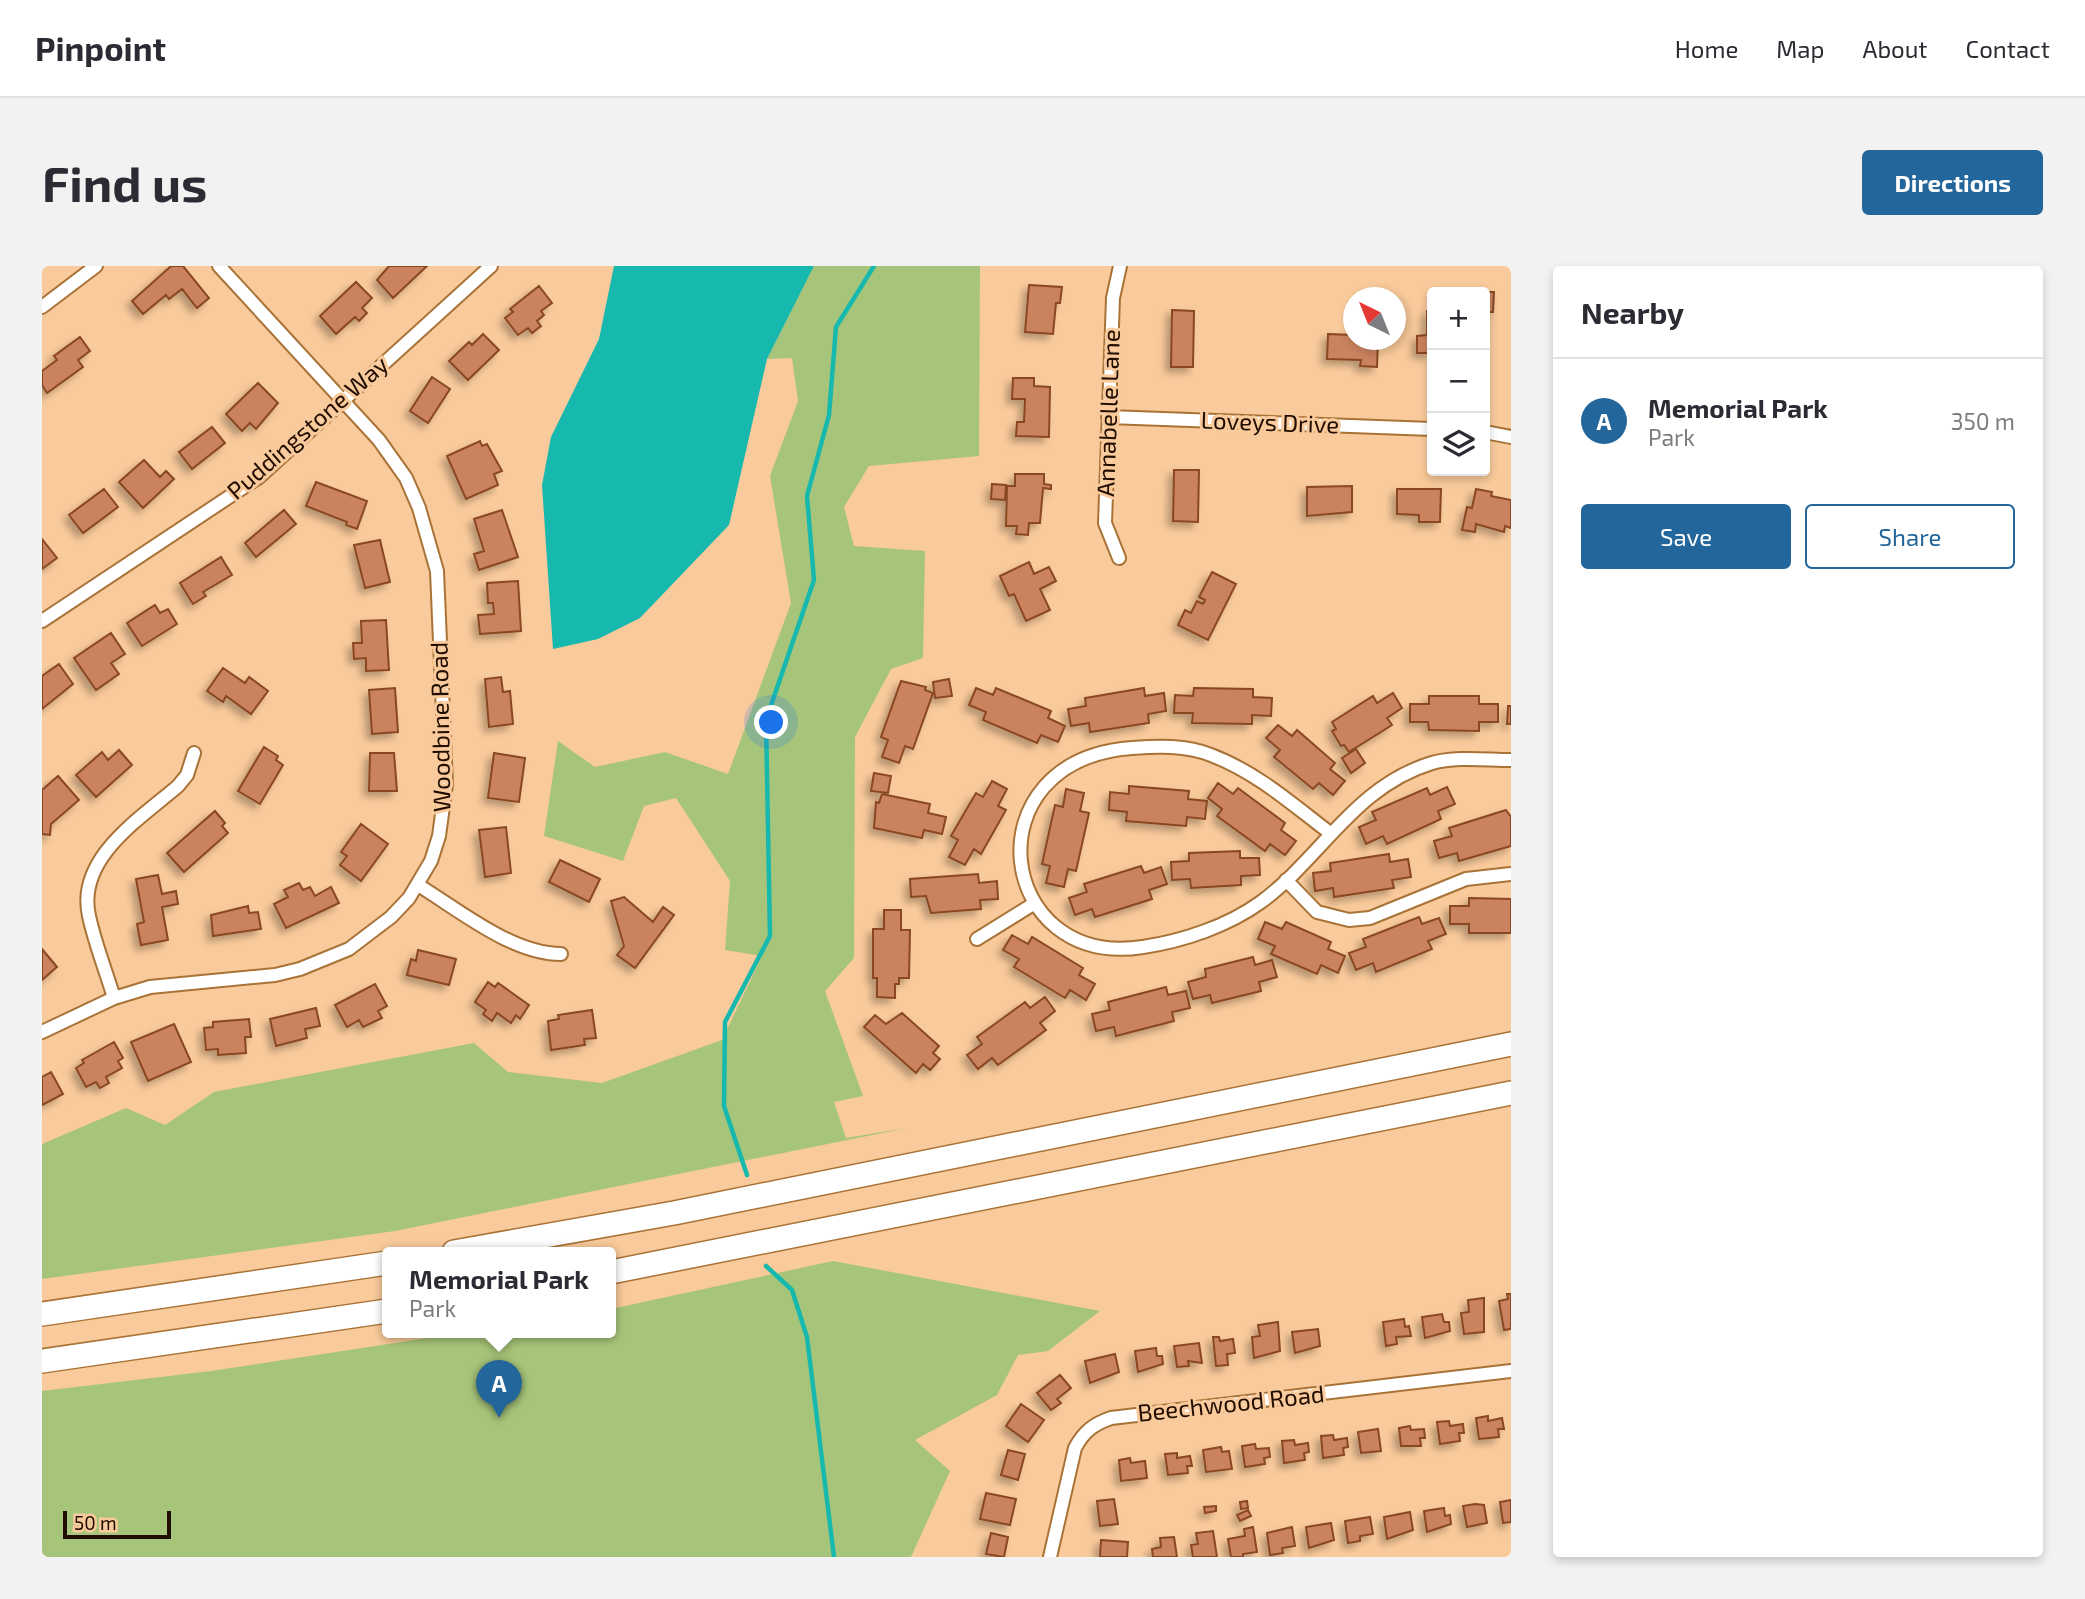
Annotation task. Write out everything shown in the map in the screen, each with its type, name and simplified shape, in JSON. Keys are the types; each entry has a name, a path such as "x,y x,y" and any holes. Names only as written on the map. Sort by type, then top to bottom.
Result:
{"highway":[{"path":"482,1247 687,1210 1511,1044"},
{"path":"616,1271 1511,1093"},
{"path":"42,1314 382,1265"},
{"path":"42,1361 382,1312"}],"street":[{"path":"42,307 96,266"},
{"name":"Woodbine Road","path":"42,1032 114,998 150,987 275,975 325,961 368,937 391,917 418,885 431,861 445,811 437,571 426,529 406,478 379,440 219,266"},
{"name":"Puddingstone Way","path":"42,621 259,477 491,266"},
{"name":"Annabelle Lane","path":"1119,558 1105,523 1113,298 1120,266"},
{"name":"Loveys Drive","path":"1108,417 1427,429"},
{"path":"1490,433 1511,437"},
{"path":"1330,833 1270,787 1208,754 1152,747 1090,755 1053,775 1031,803 1024,822 1021,861 1027,887 1035,903 1057,928 1073,939 1104,950 1121,951 1173,940 1216,926 1262,901 1286,880 1359,804 1382,787 1424,766 1456,760 1511,760"},
{"path":"114,998 88,914 91,879 104,853 187,775 194,753"},
{"path":"1286,880 1317,912 1349,920 1370,918 1466,879 1511,874"},
{"path":"418,885 519,946 544,954 561,954"},
{"path":"977,939 1035,903"},
{"name":"Beechwood Road","path":"1050,1557 1075,1448 1081,1436 1099,1422 1111,1418 1511,1371"}],"green space":[{"path":"814,266 980,266 979,456 869,466 844,507 854,546 925,551 923,658 891,669 855,737 854,958 825,991 863,1096 834,1102 846,1138 907,1128 395,1231 42,1279 42,1144 126,1108 165,1125 214,1092 474,1043 508,1072 602,1083 722,1040 762,956 725,950 730,881 676,798 644,806 623,861 544,836 558,741 595,767 665,752 728,774 791,603 770,476 798,401 792,358 767,359"},
{"path":"833,1261 1100,1311 1048,1351 1018,1355 997,1395 915,1440 950,1471 911,1557 42,1557 42,1391 211,1371 428,1338 616,1338 616,1308"}],"water":[{"path":"614,266 814,266 767,359 729,525 640,618 598,639 553,649 542,485 551,437 599,339"}],"building":[{"path":"171,266 183,266 209,298 197,308 182,289 169,299 166,295 143,314 132,301"},
{"path":"389,266 427,266 393,298 377,280"},
{"path":"356,282 372,298 362,308 367,313 359,321 355,317 336,334 320,316"},
{"path":"1029,285 1062,287 1060,303 1056,303 1053,334 1025,332"},
{"path":"539,286 552,303 541,311 544,315 537,321 541,326 532,333 528,328 518,335 505,318 513,312 510,309"},
{"path":"1490,292 1494,292 1493,312 1490,312"},
{"path":"1172,310 1194,311 1193,367 1171,367"},
{"path":"483,334 499,350 468,380 449,361 469,342 472,345"},
{"path":"1328,334 1343,335 1343,350 1378,350 1377,367 1360,366 1361,360 1327,359"},
{"path":"1427,335 1427,353 1417,353 1417,336"},
{"path":"80,337 90,351 78,360 83,367 47,393 42,385 42,371 57,360 54,356"},
{"path":"432,377 450,389 428,423 410,411"},
{"path":"1013,378 1034,378 1034,386 1050,387 1049,437 1016,436 1017,422 1024,422 1025,399 1012,399"},
{"path":"258,383 278,403 256,429 250,423 242,431 226,414"},
{"path":"212,427 225,443 192,469 179,452"},
{"path":"480,441 482,446 487,444 502,471 494,474 498,485 466,499 447,456"},
{"path":"144,460 160,477 166,471 174,479 143,508 119,482"},
{"path":"1174,470 1199,470 1198,522 1173,521"},
{"path":"1015,474 1044,474 1044,484 1051,485 1051,489 1043,488 1040,523 1029,523 1028,535 1016,534 1017,526 1006,526 1007,486 1015,486"},
{"path":"316,482 367,501 357,529 346,525 347,522 306,506"},
{"path":"992,484 1006,485 1005,500 991,499"},
{"path":"1352,486 1352,512 1307,516 1307,487"},
{"path":"104,489 118,507 83,533 69,515"},
{"path":"1397,489 1441,489 1440,522 1419,522 1419,515 1397,514"},
{"path":"1476,489 1492,492 1491,496 1511,500 1511,528 1505,526 1504,532 1476,524 1475,532 1462,530 1467,507 1472,508"},
{"path":"284,510 296,524 256,557 245,543"},
{"path":"502,510 518,557 479,570 474,554 484,551 474,519"},
{"path":"42,539 57,558 42,569"},
{"path":"380,540 390,582 365,588 354,545"},
{"path":"221,557 232,575 203,592 206,596 193,604 180,583"},
{"path":"1029,562 1034,574 1049,567 1056,581 1040,589 1050,610 1026,621 1014,594 1009,596 1000,576"},
{"path":"1212,572 1236,584 1208,640 1178,625 1185,610 1191,613 1197,601 1203,604 1205,600 1199,597"},
{"path":"518,581 521,631 480,634 478,615 494,614 493,603 488,603 487,583"},
{"path":"155,605 160,613 168,609 177,624 142,646 127,623"},
{"path":"386,620 389,670 366,671 366,658 354,659 353,643 362,643 361,621"},
{"path":"111,633 125,654 111,663 119,674 96,690 74,658"},
{"path":"59,664 73,684 42,709 42,676"},
{"path":"223,668 245,683 249,677 268,691 251,714 226,696 223,702 207,691"},
{"path":"501,677 503,692 510,691 513,724 489,727 485,679"},
{"path":"949,679 952,696 935,698 933,682"},
{"path":"901,681 926,687 925,690 933,693 913,749 905,746 899,763 882,757 888,740 881,737"},
{"path":"395,688 398,732 372,734 369,690"},
{"path":"976,688 993,695 996,688 1051,711 1048,718 1065,726 1058,742 1041,735 1037,743 983,720 986,712 969,705"},
{"path":"1144,688 1145,696 1164,693 1166,711 1148,714 1149,723 1090,732 1089,723 1071,726 1068,709 1086,706 1085,698"},
{"path":"1194,688 1253,689 1253,697 1272,698 1271,716 1252,715 1252,724 1192,723 1193,713 1174,713 1175,695 1193,696"},
{"path":"1393,693 1402,708 1387,718 1392,725 1349,752 1344,745 1341,746 1332,731 1336,729 1332,722 1373,696 1377,703"},
{"path":"1429,696 1479,696 1479,704 1498,704 1498,722 1479,722 1479,731 1429,730 1428,722 1410,722 1410,704 1429,704"},
{"path":"1508,706 1511,706 1511,724 1507,724"},
{"path":"1278,725 1292,736 1297,730 1335,763 1330,769 1345,781 1333,795 1319,783 1313,789 1274,757 1280,750 1266,738"},
{"path":"264,747 278,756 276,760 283,765 260,804 238,791"},
{"path":"1356,749 1365,763 1351,773 1342,758"},
{"path":"119,750 132,765 96,797 76,775 102,752 108,760"},
{"path":"370,753 394,753 397,791 369,791"},
{"path":"494,753 525,758 519,802 488,798"},
{"path":"874,773 891,776 888,793 871,791"},
{"path":"58,776 79,800 51,824 50,835 42,834 42,790"},
{"path":"992,781 1007,789 998,806 1006,810 981,854 974,849 965,865 949,857 958,840 951,836 976,793 983,797"},
{"path":"1218,783 1233,794 1238,788 1285,823 1281,830 1296,841 1285,855 1270,844 1265,851 1217,816 1222,809 1208,798"},
{"path":"1129,786 1189,791 1188,799 1207,801 1205,819 1187,817 1186,826 1126,821 1127,812 1109,810 1110,792 1129,794"},
{"path":"1447,787 1455,804 1438,811 1441,819 1387,844 1383,836 1366,844 1359,827 1376,820 1372,812 1427,788 1430,795"},
{"path":"1066,789 1084,793 1080,811 1089,813 1076,871 1068,869 1064,887 1046,883 1050,866 1042,864 1055,805 1063,807"},
{"path":"882,794 930,804 928,813 946,817 942,834 924,830 922,838 874,828 876,802 879,803"},
{"path":"1506,810 1511,817 1511,846 1459,861 1457,853 1439,858 1434,841 1452,836 1449,828"},
{"path":"215,811 225,823 222,826 228,833 184,872 167,853"},
{"path":"361,824 388,844 361,881 340,865 347,856 341,852"},
{"path":"506,827 511,873 485,877 479,830"},
{"path":"1240,851 1240,858 1259,858 1260,875 1241,876 1241,885 1191,888 1190,879 1172,880 1171,862 1189,861 1189,853"},
{"path":"1389,854 1390,862 1408,859 1411,877 1392,880 1394,888 1334,897 1333,888 1315,891 1313,873 1331,871 1330,863"},
{"path":"560,860 600,879 589,902 549,882"},
{"path":"1141,866 1144,873 1161,867 1167,884 1149,890 1152,899 1095,917 1092,909 1075,915 1069,898 1087,892 1084,884"},
{"path":"978,874 979,883 997,881 998,899 980,900 981,909 931,913 926,896 911,897 910,879"},
{"path":"158,875 162,894 176,891 178,904 162,907 168,940 141,945 137,924 144,922 136,879"},
{"path":"299,883 303,890 310,887 315,896 331,887 339,903 286,928 274,904 288,897 284,890"},
{"path":"624,897 653,922 663,907 674,915 635,968 617,955 624,946 611,901"},
{"path":"1469,898 1511,899 1511,933 1469,933 1469,924 1450,924 1450,906 1469,906"},
{"path":"248,906 249,913 258,912 261,929 213,936 211,915"},
{"path":"884,910 901,910 901,930 910,930 909,978 899,978 899,984 895,984 895,998 877,997 877,978 873,978 873,929 884,929"},
{"path":"1419,917 1422,924 1439,918 1446,934 1428,941 1432,949 1376,972 1373,963 1356,970 1349,953 1366,947 1363,939"},
{"path":"1265,922 1282,929 1286,922 1331,942 1328,949 1345,956 1338,973 1321,965 1317,974 1271,954 1275,946 1258,939"},
{"path":"1012,935 1028,944 1032,937 1083,968 1079,975 1095,984 1086,1000 1070,990 1065,998 1014,967 1019,959 1003,950"},
{"path":"42,949 57,967 42,980"},
{"path":"418,950 456,959 449,985 407,975 411,959 416,961"},
{"path":"1253,957 1255,965 1272,960 1277,977 1259,982 1261,991 1212,1003 1210,995 1193,999 1188,982 1206,977 1205,969"},
{"path":"488,982 495,987 498,983 529,1005 520,1019 516,1015 511,1023 497,1013 492,1021 483,1014 486,1010 475,1002"},
{"path":"375,984 387,1006 378,1011 382,1018 363,1027 359,1020 347,1027 335,1005"},
{"path":"1166,987 1168,995 1186,991 1190,1008 1172,1012 1174,1021 1116,1036 1114,1027 1096,1031 1092,1014 1110,1010 1108,1002"},
{"path":"1045,997 1055,1011 1040,1023 1046,1030 998,1065 992,1058 978,1069 967,1055 982,1044 977,1037 1025,1002 1030,1008"},
{"path":"316,1008 320,1026 305,1029 307,1038 276,1046 270,1019"},
{"path":"592,1010 596,1038 584,1039 585,1045 551,1050 548,1021 559,1019 558,1015"},
{"path":"902,1013 939,1046 933,1053 940,1059 930,1070 923,1064 916,1073 864,1027 875,1015 886,1024"},
{"path":"249,1019 251,1037 245,1037 246,1053 218,1055 218,1049 206,1050 204,1028 213,1027 213,1022"},
{"path":"174,1024 191,1062 148,1081 131,1042"},
{"path":"114,1042 123,1058 118,1061 122,1068 106,1077 109,1083 100,1088 96,1082 86,1087 76,1068 84,1063 82,1060"},
{"path":"51,1072 63,1094 42,1105 42,1077"},
{"path":"1507,1294 1511,1294 1511,1329 1504,1330 1499,1301 1508,1299"},
{"path":"1484,1298 1484,1332 1464,1334 1461,1313 1469,1312 1468,1300"},
{"path":"1442,1314 1444,1322 1449,1322 1450,1331 1425,1338 1422,1317"},
{"path":"1404,1319 1405,1327 1409,1326 1411,1336 1396,1337 1397,1344 1386,1346 1383,1322"},
{"path":"1278,1322 1280,1351 1254,1358 1252,1337 1260,1336 1258,1325"},
{"path":"1318,1329 1320,1346 1295,1353 1292,1332"},
{"path":"1213,1337 1219,1337 1220,1341 1233,1339 1235,1353 1227,1354 1228,1365 1216,1366"},
{"path":"1199,1343 1202,1363 1188,1361 1189,1366 1177,1367 1174,1346"},
{"path":"1156,1348 1157,1356 1162,1356 1163,1364 1138,1372 1135,1351"},
{"path":"1115,1354 1119,1372 1090,1383 1085,1361"},
{"path":"1060,1375 1071,1388 1057,1399 1061,1403 1051,1410 1037,1393"},
{"path":"1021,1404 1044,1420 1028,1442 1006,1426"},
{"path":"1488,1416 1488,1421 1502,1418 1504,1429 1498,1429 1499,1437 1479,1439 1476,1418"},
{"path":"1449,1421 1450,1426 1463,1424 1464,1433 1459,1433 1460,1441 1440,1444 1437,1422"},
{"path":"1410,1426 1411,1430 1424,1429 1425,1438 1420,1438 1421,1446 1401,1446 1399,1428"},
{"path":"1378,1429 1381,1451 1361,1453 1358,1432"},
{"path":"1333,1435 1334,1440 1347,1438 1348,1447 1343,1448 1344,1455 1323,1458 1321,1436"},
{"path":"1294,1440 1295,1445 1308,1443 1309,1452 1304,1453 1305,1460 1284,1463 1282,1441"},
{"path":"1255,1444 1256,1449 1269,1448 1270,1457 1264,1458 1265,1464 1245,1467 1242,1446"},
{"path":"1221,1447 1222,1452 1229,1451 1232,1469 1206,1472 1203,1450"},
{"path":"1008,1450 1025,1454 1018,1480 1001,1475"},
{"path":"1177,1453 1177,1458 1190,1456 1192,1466 1187,1466 1188,1473 1168,1475 1165,1454"},
{"path":"1130,1458 1131,1463 1145,1461 1147,1478 1121,1481 1119,1460"},
{"path":"986,1493 1016,1499 1010,1525 980,1519"},
{"path":"1114,1499 1118,1524 1100,1526 1097,1501"},
{"path":"1511,1500 1511,1522 1503,1523 1500,1502"},
{"path":"1247,1501 1248,1508 1241,1509 1240,1502"},
{"path":"1484,1505 1487,1523 1467,1527 1463,1506"},
{"path":"1216,1506 1216,1511 1205,1513 1204,1507"},
{"path":"1444,1508 1445,1516 1450,1515 1451,1524 1427,1532 1424,1511"},
{"path":"1248,1510 1251,1516 1240,1521 1237,1515"},
{"path":"1410,1512 1413,1530 1387,1539 1384,1517"},
{"path":"1370,1517 1373,1534 1360,1536 1360,1541 1348,1543 1345,1521"},
{"path":"1331,1523 1334,1540 1309,1548 1306,1527"},
{"path":"1253,1527 1257,1552 1243,1554 1243,1557 1231,1557 1228,1539 1245,1536 1244,1529"},
{"path":"1292,1527 1295,1546 1282,1548 1283,1553 1270,1555 1267,1533"},
{"path":"1213,1531 1217,1557 1193,1557 1191,1545 1198,1544 1196,1533"},
{"path":"991,1533 1008,1537 1004,1557 986,1554"},
{"path":"1174,1537 1177,1557 1153,1557 1152,1549 1161,1547 1160,1538"},
{"path":"1101,1540 1128,1542 1127,1557 1100,1557"}],"waterway":[{"path":"747,1175 724,1106 725,1022 770,936 766,720 814,580 807,496 829,415 836,327 874,266"},
{"path":"766,1266 792,1290 807,1337 834,1557"}],"place":[{"name":"Memorial Park","path":"499,1418"}]}
